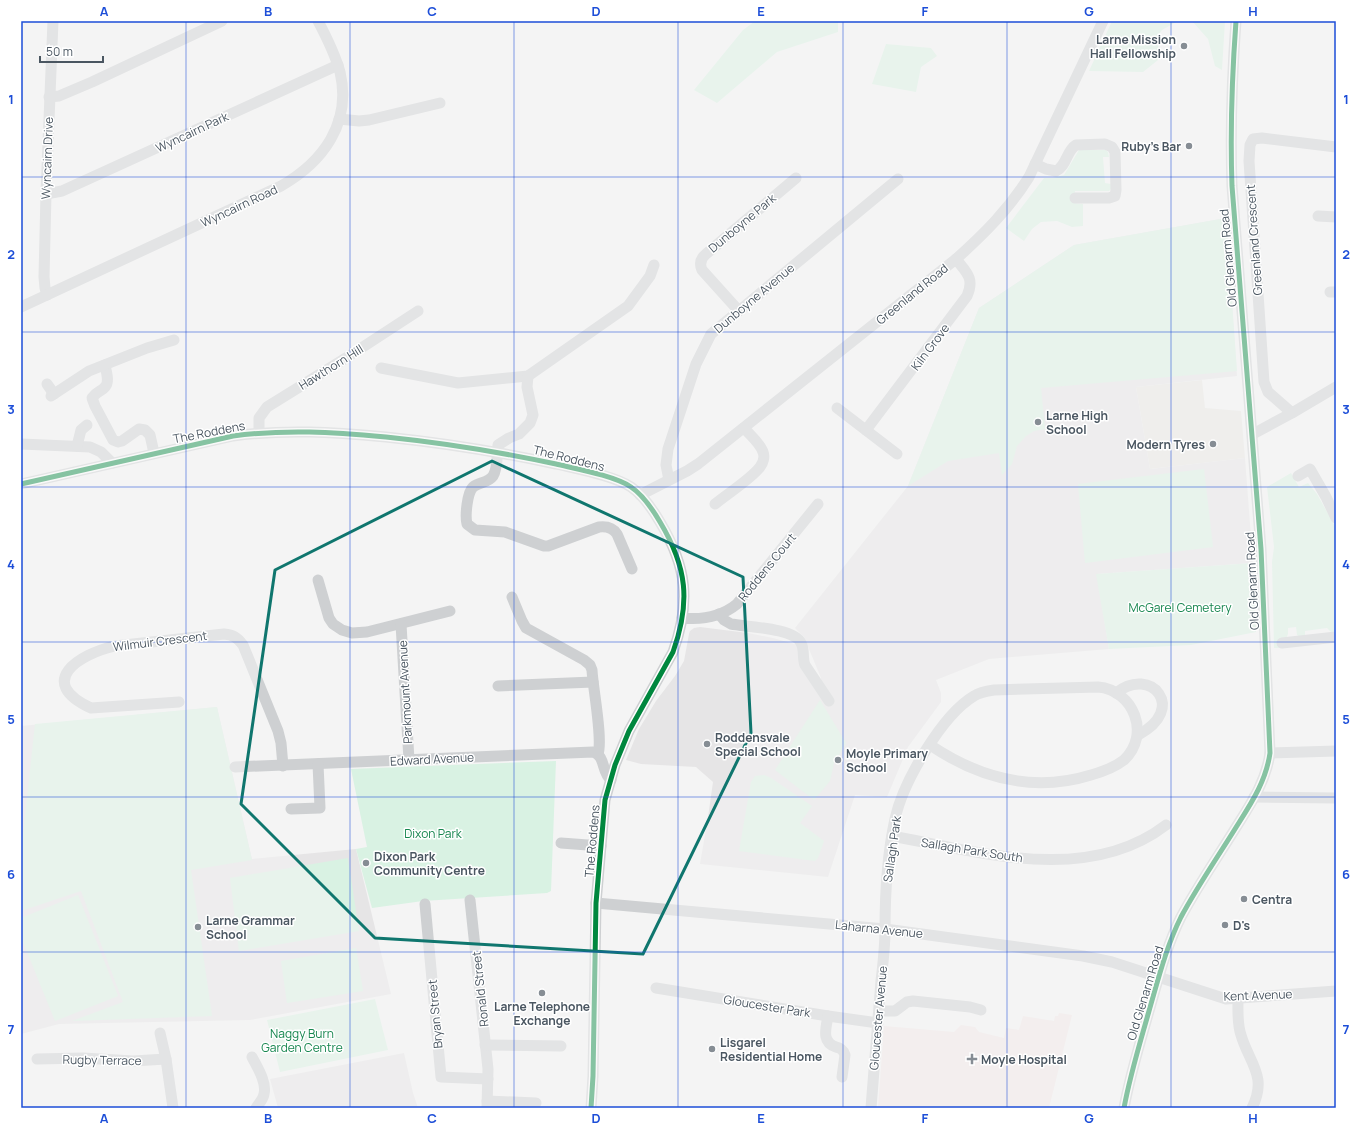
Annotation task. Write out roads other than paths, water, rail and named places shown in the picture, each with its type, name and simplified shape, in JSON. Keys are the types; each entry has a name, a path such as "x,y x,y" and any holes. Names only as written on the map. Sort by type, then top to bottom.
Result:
{"street":[{"name":"Wyncairn Drive","path":"47,295 44,277 49,97 53,21"},
{"path":"49,97 59,96 92,82 222,21"},
{"name":"Greenland Road","path":"640,495 698,464 956,259 977,240 1006,210 1020,191 1035,164 1103,21"},
{"name":"Old Glenarm Road","path":"1124,1108 1136,1058 1170,942 1197,889 1254,797 1267,771 1270,753 1261,549 1230,145 1232,76 1236,21"},
{"name":"Wyncairn Road","path":"21,307 289,181 305,171 319,157 331,139 342,107 343,91 338,65 323,22"},
{"name":"Wyncairn Park","path":"46,194 62,191 338,65"},
{"path":"339,119 359,121 369,120 440,103"},
{"name":"Greenland Crescent","path":"1292,413 1268,392 1264,382 1249,161 1250,145 1253,139 1262,138 1336,147"},
{"path":"1035,164 1046,169 1056,170 1063,166 1071,149 1076,145 1105,144 1112,147 1115,153 1115,196 1109,198 1075,198"},
{"name":"Dunboyne Park","path":"738,310 702,270 701,260 706,254 796,178"},
{"name":"Dunboyne Avenue","path":"669,480 666,465 668,449 700,353 712,331 898,179"},
{"path":"1318,216 1336,217"},
{"name":"Kiln Grove","path":"866,430 967,296 970,287 970,280 956,259"},
{"path":"381,368 458,383 528,376 628,306 650,276 654,266"},
{"name":"Hawthorn Hill","path":"259,433 258,424 260,416 269,405 346,358 418,311"},
{"path":"47,384 52,395 89,371 147,348 171,343"},
{"path":"105,365 108,382 105,387 97,392 92,398 113,440 118,442 122,441 139,429 145,430 150,435 154,453"},
{"path":"528,376 528,387 533,415 530,423 519,434 498,445 498,452 492,476 474,487 469,495 466,518 467,522 470,527 478,531 507,532 545,546 599,527 606,527 614,530 617,534 632,569"},
{"path":"1253,434 1336,387"},
{"path":"837,408 897,454"},
{"path":"77,446 81,430 87,425"},
{"path":"715,504 753,474 763,462 764,456 762,450 744,428"},
{"name":"The Roddens","path":"21,484 232,436 259,433 310,431 359,434 423,441 498,452 578,469 613,479 633,488 640,495 668,536 680,565 684,591 682,618 678,638 673,652 628,731 615,765 605,800 596,902 593,1076 591,1108"},
{"path":"21,444 90,447 101,452 112,463"},
{"path":"1298,476 1310,469 1336,518"},
{"name":"Roddens Court","path":"682,618 697,618 719,614 728,611 740,601 818,504"},
{"name":"Parkmount Avenue","path":"318,580 329,618 342,630 358,634 450,611"},
{"path":"512,597 526,628 584,660 590,665 600,745 598,754 601,758 606,775 611,780"},
{"path":"719,614 724,620 731,624 784,632 799,640 802,646 805,665 829,701"},
{"name":"Parkmount Avenue","path":"401,624 409,760"},
{"name":"Wilmuir Crescent","path":"180,702 91,708 80,703 68,691 64,685 64,680 66,672 72,665 105,648 224,634 233,635 238,638 243,645 278,731 281,743 283,766"},
{"path":"1282,642 1336,637"},
{"path":"498,686 593,682"},
{"path":"930,745 958,763 983,773 1009,780 1046,783 1075,780 1100,772 1122,762 1128,756 1138,735 1137,721 1133,710 1125,700 1116,693 1126,686 1146,685 1154,687 1160,695 1163,704 1160,715 1152,726 1138,735"},
{"name":"Sallagh Park","path":"885,929 884,918 895,818 901,801 921,758 950,718 961,706 978,694 994,690 1098,687 1106,688 1116,693"},
{"path":"1270,753 1336,751"},
{"name":"Edward Avenue","path":"235,767 576,752 593,752 598,754"},
{"path":"291,809 320,808 318,764"},
{"path":"1254,797 1336,798"},
{"name":"Sallagh Park South","path":"892,836 1007,858 1030,860 1058,859 1088,856 1120,849 1145,839 1166,825"},
{"path":"561,843 601,846"},
{"name":"Ronald Street","path":"470,900 486,1045 488,1079 487,1104"},
{"name":"Laharna Avenue","path":"596,902 885,929 1094,958 1112,962 1159,977"},
{"name":"Bryan Street","path":"425,904 441,1077 488,1079"},
{"name":"Gloucester Avenue","path":"870,1108 880,1011 885,929"},
{"name":"Kent Avenue","path":"1159,977 1219,997 1238,998 1336,991"},
{"name":"Gloucester Park","path":"656,988 878,1023"},
{"path":"1238,998 1240,1034 1258,1074 1258,1093 1252,1108"},
{"path":"880,1011 895,1011 905,1003 913,1001 970,1007 981,1010"},
{"path":"828,1016 826,1040 830,1044 841,1049 846,1054 842,1077"},
{"path":"160,1033 166,1058 173,1108"},
{"path":"486,1045 561,1046"},
{"path":"252,1057 265,1089 263,1097 256,1108"},
{"name":"Rugby Terrace","path":"37,1059 83,1058 133,1061 166,1058"},
{"path":"487,1104 536,1103"}],"place":[{"name":"Larne Mission Hall Fellowship","path":"1184,46"},
{"name":"Ruby's Bar","path":"1189,146"},
{"name":"Larne High School","path":"1038,422"},
{"name":"Modern Tyres","path":"1213,444"},
{"name":"Roddensvale Special School","path":"707,744"},
{"name":"Moyle Primary School","path":"838,760"},
{"name":"Dixon Park Community Centre","path":"366,863"},
{"name":"Centra","path":"1244,899"},
{"name":"D's","path":"1225,925"},
{"name":"Larne Grammar School","path":"198,927"},
{"name":"Larne Telephone Exchange","path":"542,993"},
{"name":"Lisgarel Residential Home","path":"712,1049"},
{"name":"Moyle Hospital","path":"972,1059"}],"park label":[{"name":"McGarel Cemetery","path":"1180,607"},
{"name":"Dixon Park","path":"433,833"},
{"name":"Naggy Burn Garden Centre","path":"302,1040"}]}
